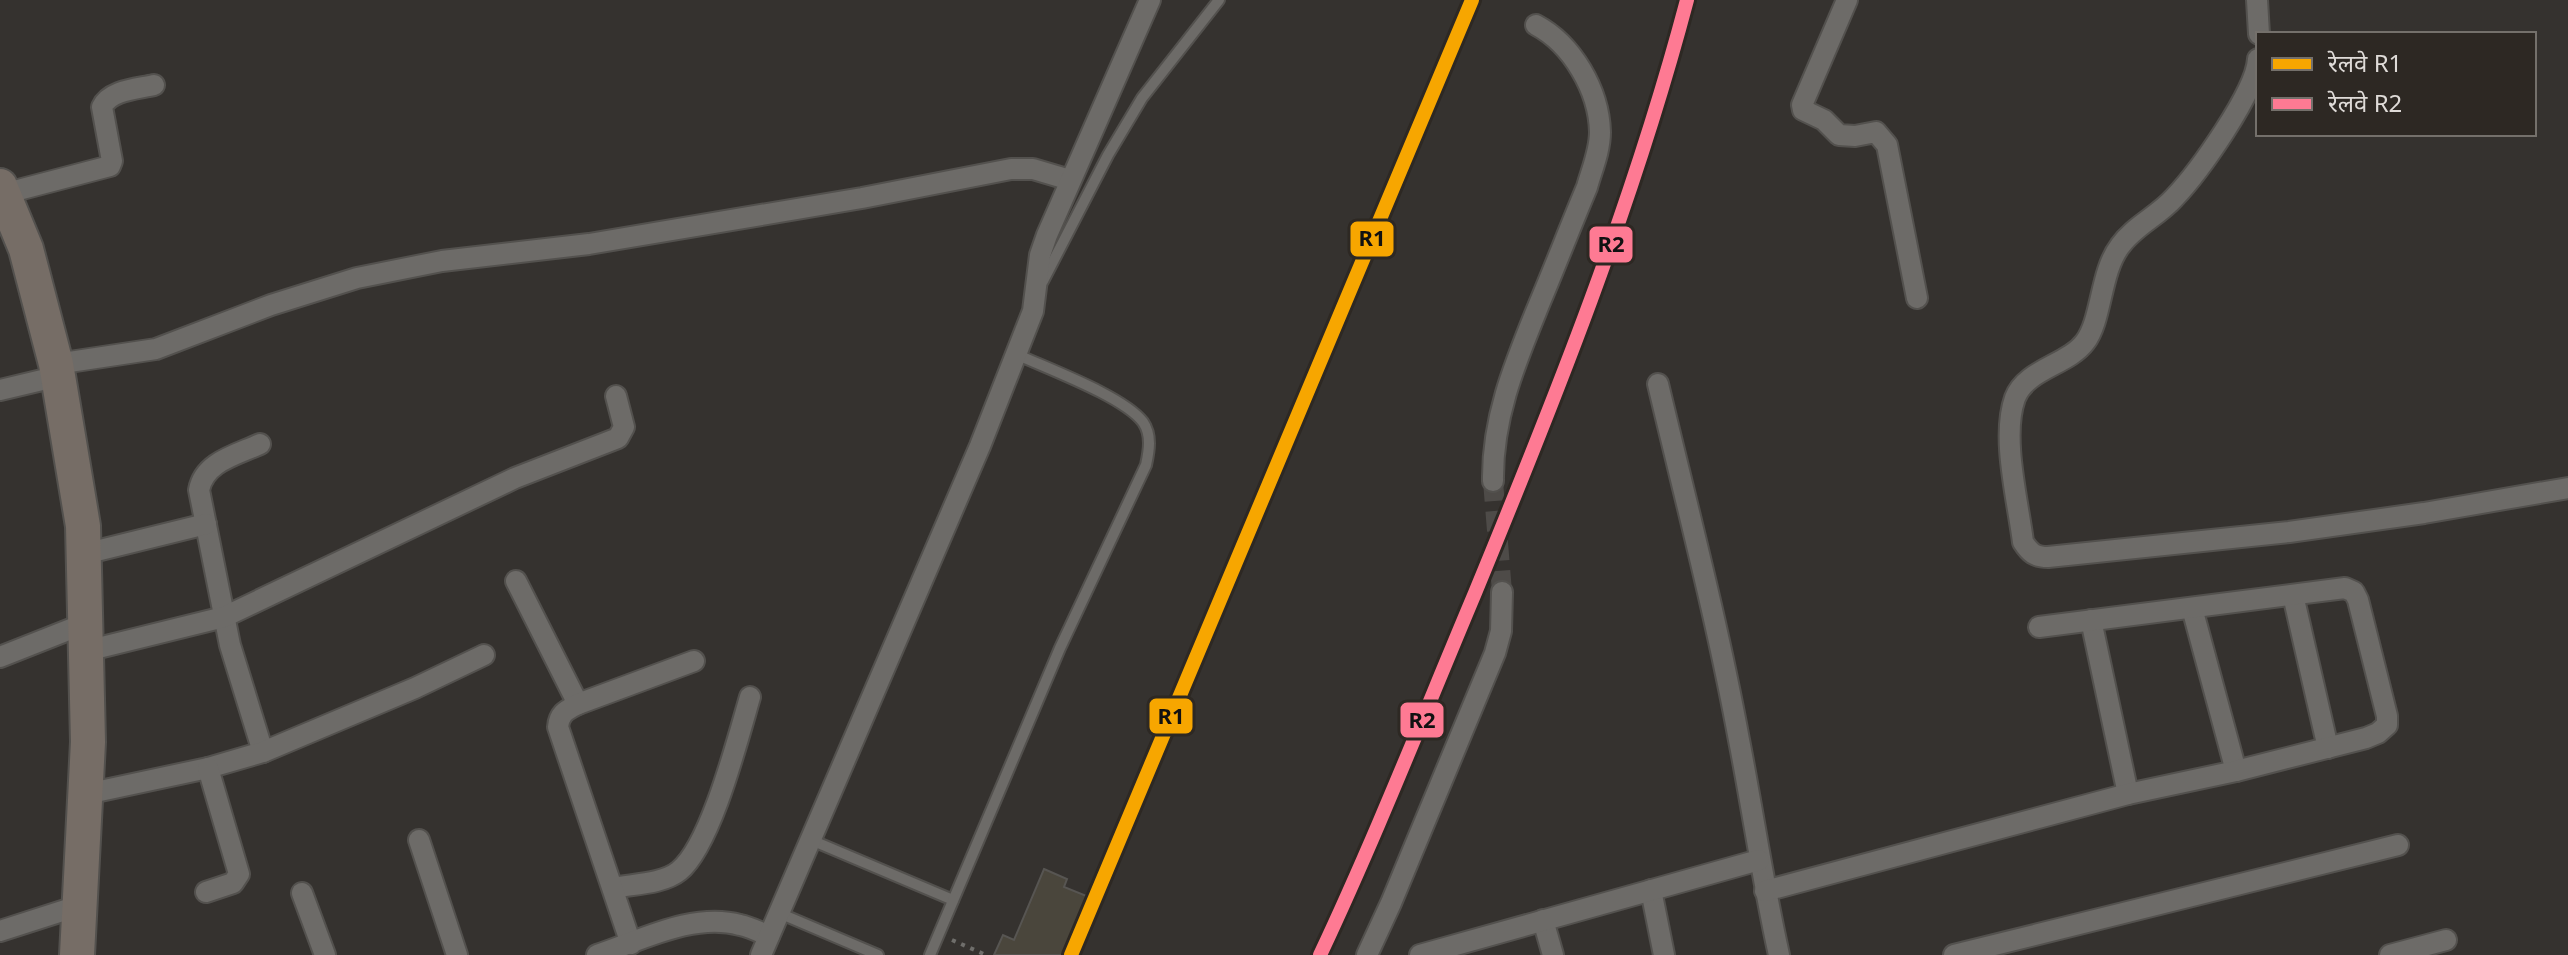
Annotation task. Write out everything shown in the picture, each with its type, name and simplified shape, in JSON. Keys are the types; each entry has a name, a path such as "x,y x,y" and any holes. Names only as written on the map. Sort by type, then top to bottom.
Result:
{"main road":[{"path":"2,190 26,249 58,370 83,526 88,742 77,955"}],"street":[{"path":"597,955 674,929 706,922 739,924 765,946 980,446 1033,311 1040,255 1150,0"},
{"path":"1847,0 1802,105 1803,110 1824,120 1839,135 1876,132 1883,137 1917,298"},
{"path":"2257,0 2259,32"},
{"path":"1493,481 1498,415 1509,379 1587,187 1600,133 1596,107 1578,67 1565,46 1536,25"},
{"path":"2256,66 2248,93 2175,197 2120,246 2110,263 2088,339 2077,351 2033,377 2017,393 2011,413 2011,446 2023,542 2030,552 2037,557 2048,557 2289,532 2568,488"},
{"path":"2,190 110,166 112,161 103,103 111,96 154,85"},
{"path":"0,390 58,370 156,349 271,305 343,283 442,261 589,244 862,198 1011,169 1033,169 1070,180"},
{"path":"1658,384 1739,739 1779,955"},
{"path":"0,657 86,637 224,617 515,478 618,438 624,427 616,396"},
{"path":"260,444 207,469 199,490 224,617 263,752"},
{"path":"84,554 206,524"},
{"path":"516,581 578,704"},
{"path":"1765,891 2128,794 2328,748 2378,733 2387,725 2358,600 2354,592 2345,588 2039,627"},
{"path":"1367,955 1495,653 1501,631 1502,592"},
{"path":"2293,595 2328,748"},
{"path":"2192,608 2236,771"},
{"path":"2091,620 2128,794"},
{"path":"86,794 208,768 263,752 415,688 484,655"},
{"path":"631,944 558,727 559,719 578,704 694,661"},
{"path":"613,888 664,878 679,872 690,858 718,800 750,697"},
{"path":"206,892 233,883 239,874 208,768"},
{"path":"419,840 457,955"},
{"path":"1954,955 2398,845"},
{"path":"1420,955 1759,860"},
{"path":"1651,890 1664,955"},
{"path":"302,893 325,955"},
{"path":"0,931 81,905"},
{"path":"1543,920 1553,955"},
{"path":"2390,955 2446,940"}],"lane":[{"path":"1037,293 1108,155 1142,98 1219,0"},
{"path":"930,955 1060,648 1146,465 1150,445 1145,425 1127,407 1016,354"},
{"path":"811,840 953,900"},
{"path":"779,913 878,955"}],"path":[{"path":"966,946 986,955"}],"building":[{"path":"1044,869 1067,879 1064,887 1089,897 1065,955 994,955 1003,935 1014,940"}],"tunnel":[{"path":"1493,481 1502,592"}],"rail line":[{"name":"R1","path":"1071,955 1472,0"},
{"name":"R2","path":"1320,955 1399,775 1563,374 1642,151 1687,0"}]}
